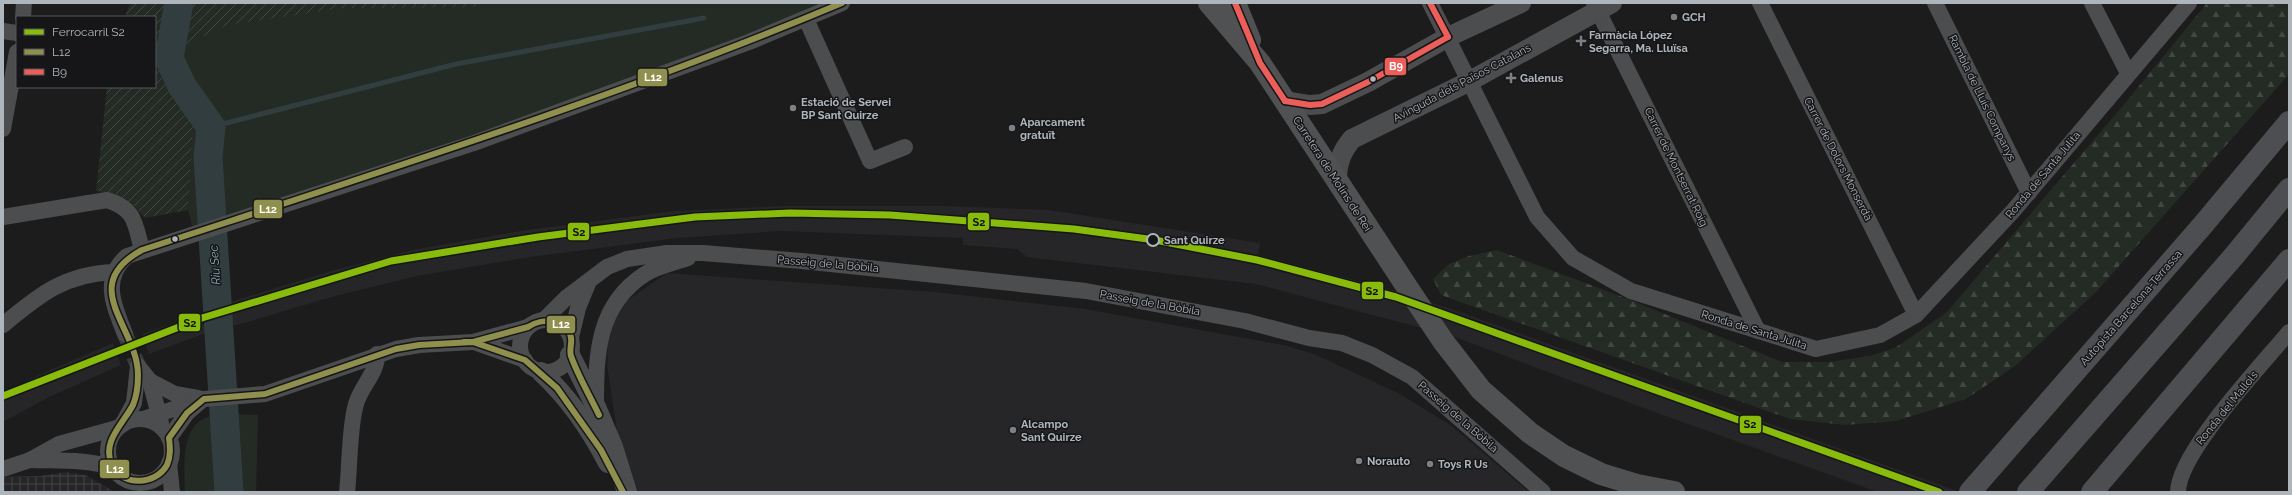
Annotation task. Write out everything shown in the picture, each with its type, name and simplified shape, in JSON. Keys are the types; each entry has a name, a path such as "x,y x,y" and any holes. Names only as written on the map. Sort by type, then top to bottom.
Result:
{"highway":[{"name":"Autopista Barcelona-Terrassa","path":"1976,486 2202,226 2289,122"},
{"path":"2028,492 2234,256 2289,189"},
{"path":"2092,492 2289,260"}],"main road":[{"path":"1209,3 1260,63"},
{"path":"1235,3 1260,63"},
{"name":"Carretera de Molins de Rei","path":"1260,63 1405,284 1443,340 1481,390 1530,433 1564,456 1601,474 1638,486 1674,492"}],"street":[{"path":"23,16 24,3"},
{"path":"125,334 111,287 114,272 127,256 474,143 749,42 842,3"},
{"name":"Ronda de Santa Julita","path":"1430,3 1448,37 1468,82 1537,217 1573,258 1631,291 1816,349 1880,335 1916,315 2029,193 2128,73 2189,3"},
{"path":"1285,101 1310,105 1322,104 1368,82 1448,37 1521,3"},
{"name":"Carrer de Dolors Monserdà","path":"1760,3 1916,315"},
{"name":"Rambla de Lluís Companys","path":"1935,3 2029,193"},
{"path":"2092,3 2128,73"},
{"name":"Avinguda dels Països Catalans","path":"1337,181 1339,162 1344,148 1352,139 1468,82 1601,5"},
{"name":"Carrer de Montserrat Roig","path":"1601,5 1758,331"},
{"path":"806,19 870,161 905,147"},
{"path":"3,31 16,34"},
{"path":"3,128 16,57"},
{"path":"3,217 107,200 121,204 130,212 142,250"},
{"name":"Passeig de la Bòbila","path":"544,320 566,298 607,267 627,259 668,253 802,260 1086,291 1245,321 1310,338 1342,343 1378,358 1412,376 1543,492"},
{"name":"Passeig de la Bòbila","path":"596,407 596,375 599,337 611,307 645,274 703,254"},
{"path":"3,325 49,290 63,282 83,275 114,272"},
{"name":"Passeig de la Bòbila","path":"570,346 578,308 590,280"},
{"path":"150,381 175,394 207,398 265,394 377,354 419,345 474,342 528,327 535,322 553,320 564,327 570,346 613,447 627,492"},
{"path":"525,360 520,343 528,327"},
{"name":"Ronda del Mallols","path":"2178,492 2181,472 2196,445 2289,332"},
{"path":"474,342 525,360 541,372 557,388 601,450 623,492"},
{"path":"541,372 556,369 566,362 570,346"},
{"path":"347,492 356,404 367,379 378,362 377,354"},
{"path":"125,480 135,483 150,481 164,472 171,455 150,381 138,366 134,402 119,426 108,448 108,458 112,467 136,492"},
{"path":"3,469 30,460 60,444 119,426 132,420 143,419 163,427 207,398"},
{"path":"163,427 207,398"},
{"path":"30,460 92,461 112,467"},
{"path":"169,463 172,492"}],"shaded area":[{"path":"783,206 946,206 1049,210 1260,243 1258,255 1389,289 1463,313 1960,492 1878,492 1649,410 1455,337 1256,284 1027,257 1017,249 963,245 963,238 781,231 677,238 530,257 417,276 335,296 234,326 227,303 331,271 412,250 527,230 675,211"},
{"path":"667,273 935,292 1085,309 1283,345 1314,354 1400,394 1452,426 1529,492 635,492 620,451 607,365 608,342 614,319 625,302"},
{"path":"200,314 206,333 149,354 142,334"},
{"path":"113,343 121,365 49,397 3,422 3,392"},
{"path":"65,472 85,475 115,492 3,492 3,477 41,476"}],"green space":[{"path":"130,3 485,3 473,7 343,8 228,25 179,47 182,108 193,125 188,210 145,218 132,204 115,194 96,191 107,88 156,88 156,16 125,16"},
{"path":"364,3 832,3 806,19 194,233 188,210 190,173 158,43 224,19"},
{"path":"2207,3 2289,3 2289,74 2096,292 2015,366 1966,399 1896,421 1845,425 1790,419 1441,295 1433,279 1449,264 1469,256 1497,250 1628,299 1782,362 1829,362 1870,356 1895,348 1946,313 2126,102"},
{"path":"229,414 258,415 256,492 185,492 184,470 186,446 194,426 202,420 212,416"}],"waterway":[{"name":"Riu Sec","path":"179,3 169,58 182,86 211,127 208,157 229,492"},
{"path":"211,127 456,64 704,18"}],"tunnel":[{"path":"125,334 138,366"}],"rail line":[{"name":"S2","path":"3,396 202,318 391,261 538,237 695,217 790,213 890,215 1074,229 1155,240 1257,260 1396,297 1939,492"}],"transit line":[{"name":"L12","path":"623,492 601,450 557,388 525,360 473,342 419,345 396,349 265,394 204,399 187,413 169,438 169,458 167,465 162,472 147,480 139,481 123,477 112,465 109,457 109,449 111,441 133,405 137,390 138,375 135,357 115,308 112,293 114,278 123,264 142,250 494,134 582,103 756,38 842,3"},
{"name":"B9","path":"1235,3 1260,63 1285,101"},
{"name":"B9","path":"1430,3 1448,37"},
{"name":"B9","path":"1285,101 1310,105 1322,104 1368,82 1448,37"},
{"name":"L12","path":"464,342 473,342 528,327 540,322 547,321 560,323 569,331 571,338 571,356 599,415"}],"place":[{"name":"GCH","path":"1674,17"},
{"name":"Farmàcia López Segarra, Ma. Lluïsa","path":"1581,41"},
{"name":"Galenus","path":"1511,78"},
{"name":"Estació de Servei BP Sant Quirze","path":"793,108"},
{"name":"Aparcament gratuït","path":"1012,128"},
{"name":"Sant Quirze","path":"1153,240"},
{"name":"Alcampo Sant Quirze","path":"1013,430"},
{"name":"Norauto","path":"1359,461"},
{"name":"Toys R Us","path":"1430,464"}]}
